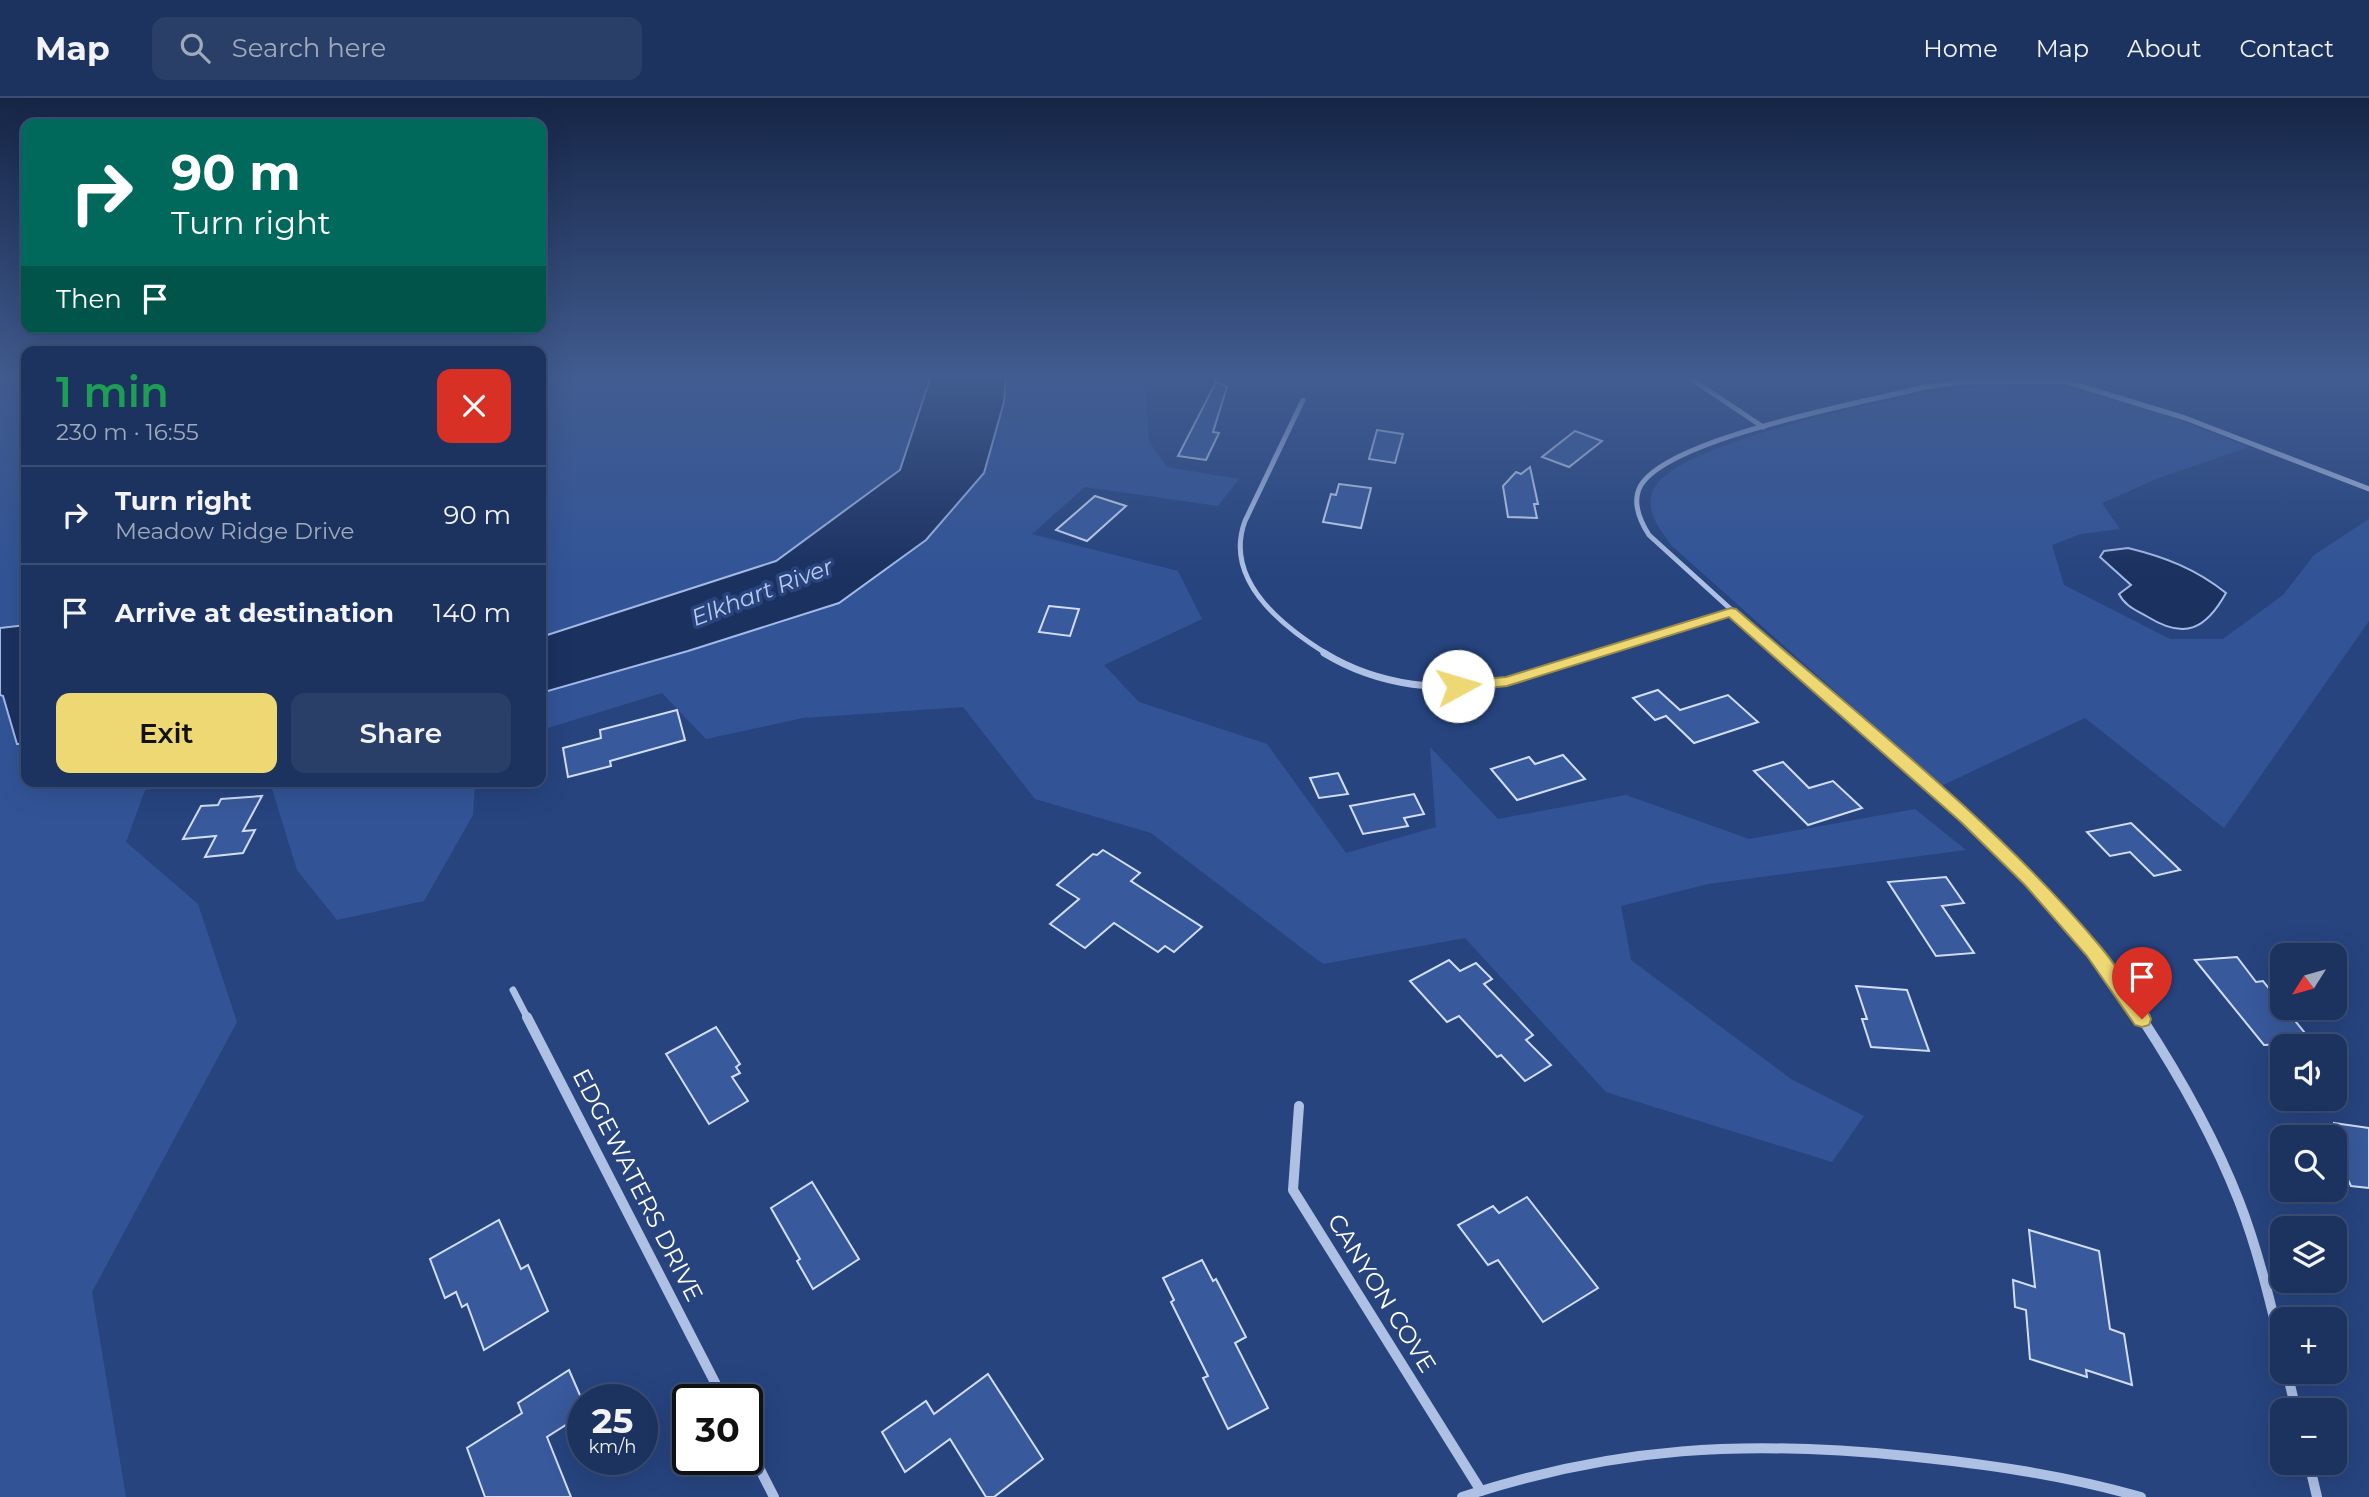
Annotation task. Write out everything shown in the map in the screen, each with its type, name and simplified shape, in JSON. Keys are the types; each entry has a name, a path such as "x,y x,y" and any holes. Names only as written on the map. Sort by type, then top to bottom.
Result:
{"street":[{"path":"1283,441 1249,513 1240,541 1244,567 1254,589 1273,614 1305,643 1344,665 1389,681 1423,686 1507,681 1731,612"},
{"path":"1713,441 1674,458 1640,487 1637,505 1639,519 1649,535 1731,612 1966,818 2031,881 2094,951 2142,1019 2188,1093 2233,1185 2271,1307"},
{"path":"2245,441 2369,489"},
{"name":"EDGEWATERS DRIVE","path":"513,990 716,1384"},
{"name":"CANYON COVE","path":"1299,1106 1293,1190 1481,1490"},
{"path":"1462,1497 1595,1462 1696,1449 1828,1449 1957,1460 2097,1483 2141,1497"},
{"path":"763,1475 774,1497"},
{"path":"2312,1475 2317,1497"}],"shaded area":[{"path":"0,441 21,441 21,626 0,628"},
{"path":"546,441 909,441 900,470 776,561 546,635"},
{"path":"954,441 1149,441 1167,467 1239,479 1218,506 1085,487 1032,534 1178,571 1202,619 1104,665 1139,702 1267,744 1346,853 1436,827 1430,747 1498,819 1626,795 1749,839 1915,809 1966,850 1708,884 1621,906 1631,960 1791,1079 1864,1116 1832,1162 1606,1092 1465,938 1323,964 1151,833 1035,799 963,707 803,718 706,739 662,693 546,728 546,692 688,651"},
{"path":"1736,441 2234,441 2249,447 2159,478 2102,503 2120,529 2081,534 2052,545 2064,585 2170,639 2223,639 2283,595 2314,555 2369,519 2369,621 2224,828 2085,718 1941,786 1672,546 1653,515 1652,493 1668,474 1701,455"},
{"path":"0,695 3,696 17,744 21,744 21,787 165,787 145,790 126,842 198,904 237,1022 92,1292 126,1497 0,1497"},
{"path":"272,787 475,787 473,815 424,901 337,920 297,870"}],"water":[{"name":"Elkhart River","path":"909,441 993,441 984,473 926,540 839,603 688,651 546,692 546,635 776,561 900,470"},
{"path":"2128,548 2180,565 2226,593 2211,615 2193,627 2173,628 2161,624 2124,602 2119,594 2131,585 2100,557 2104,551"},
{"path":"21,626 21,744 17,744 3,696 0,695 0,628"}],"building":[{"path":"1186,441 1215,441 1206,460 1178,456"},
{"path":"1374,441 1401,441 1395,463 1369,459"},
{"path":"1562,441 1602,441 1569,467 1542,457"},
{"path":"1530,467 1538,504 1534,504 1537,518 1508,517 1503,486 1516,472 1521,474"},
{"path":"1339,484 1371,488 1361,528 1323,522 1331,494 1336,495"},
{"path":"1095,496 1126,506 1087,541 1056,530"},
{"path":"1049,606 1079,609 1070,636 1039,632"},
{"path":"1658,690 1680,710 1728,695 1758,722 1694,743 1666,716 1655,720 1633,698"},
{"path":"677,710 685,740 610,761 611,766 568,777 563,748 601,738 600,730"},
{"path":"1563,755 1585,779 1517,800 1491,769 1529,757 1535,764"},
{"path":"1783,762 1809,788 1833,781 1862,808 1808,825 1754,771"},
{"path":"1338,773 1348,794 1319,798 1310,778"},
{"path":"1414,794 1424,814 1404,818 1408,826 1363,834 1350,806"},
{"path":"262,796 243,831 255,830 243,853 205,857 216,836 183,839 201,806 218,805 221,799"},
{"path":"2131,823 2180,870 2154,876 2130,852 2110,856 2087,832"},
{"path":"1103,850 1140,873 1131,881 1202,927 1174,952 1165,946 1158,952 1114,923 1085,948 1050,924 1079,899 1057,885 1093,854 1097,855"},
{"path":"1946,877 1964,903 1942,906 1974,953 1936,956 1888,882"},
{"path":"2237,957 2256,982 2263,981 2270,990 2270,1020 2294,1020 2306,1034 2270,1034 2270,1045 2264,1045 2195,960"},
{"path":"1449,960 1460,971 1476,963 1492,979 1484,984 1533,1035 1526,1040 1551,1065 1525,1081 1501,1055 1497,1057 1459,1016 1447,1022 1410,981"},
{"path":"1856,986 1907,990 1929,1051 1871,1047 1862,1019 1867,1019"},
{"path":"716,1027 740,1064 736,1067 740,1073 732,1077 748,1101 709,1124 666,1054"},
{"path":"2334,1123 2369,1128 2369,1188 2351,1186 2347,1178 2347,1125"},
{"path":"812,1182 859,1259 813,1289 797,1261 800,1259 771,1208"},
{"path":"1527,1197 1598,1288 1543,1322 1498,1260 1488,1265 1458,1225 1493,1206 1499,1213"},
{"path":"499,1220 521,1269 528,1265 548,1311 484,1350 467,1304 462,1307 456,1292 445,1298 430,1259"},
{"path":"2029,1230 2099,1251 2110,1329 2124,1334 2132,1385 2086,1370 2087,1377 2030,1359 2026,1310 2015,1307 2013,1280 2035,1287"},
{"path":"1202,1260 1213,1281 1216,1279 1246,1337 1235,1343 1268,1408 1228,1429 1203,1378 1208,1376 1171,1302 1174,1300 1163,1278"},
{"path":"569,1370 575,1384 567,1384 567,1424 547,1437 571,1497 485,1497 467,1448 522,1413 518,1403"},
{"path":"988,1374 1043,1459 994,1497 986,1497 950,1439 905,1472 882,1432 926,1401 934,1414"}],"route":[{"path":"1458,686 1507,681 1731,612 1966,818 2031,881 2094,951 2142,1019"}]}
